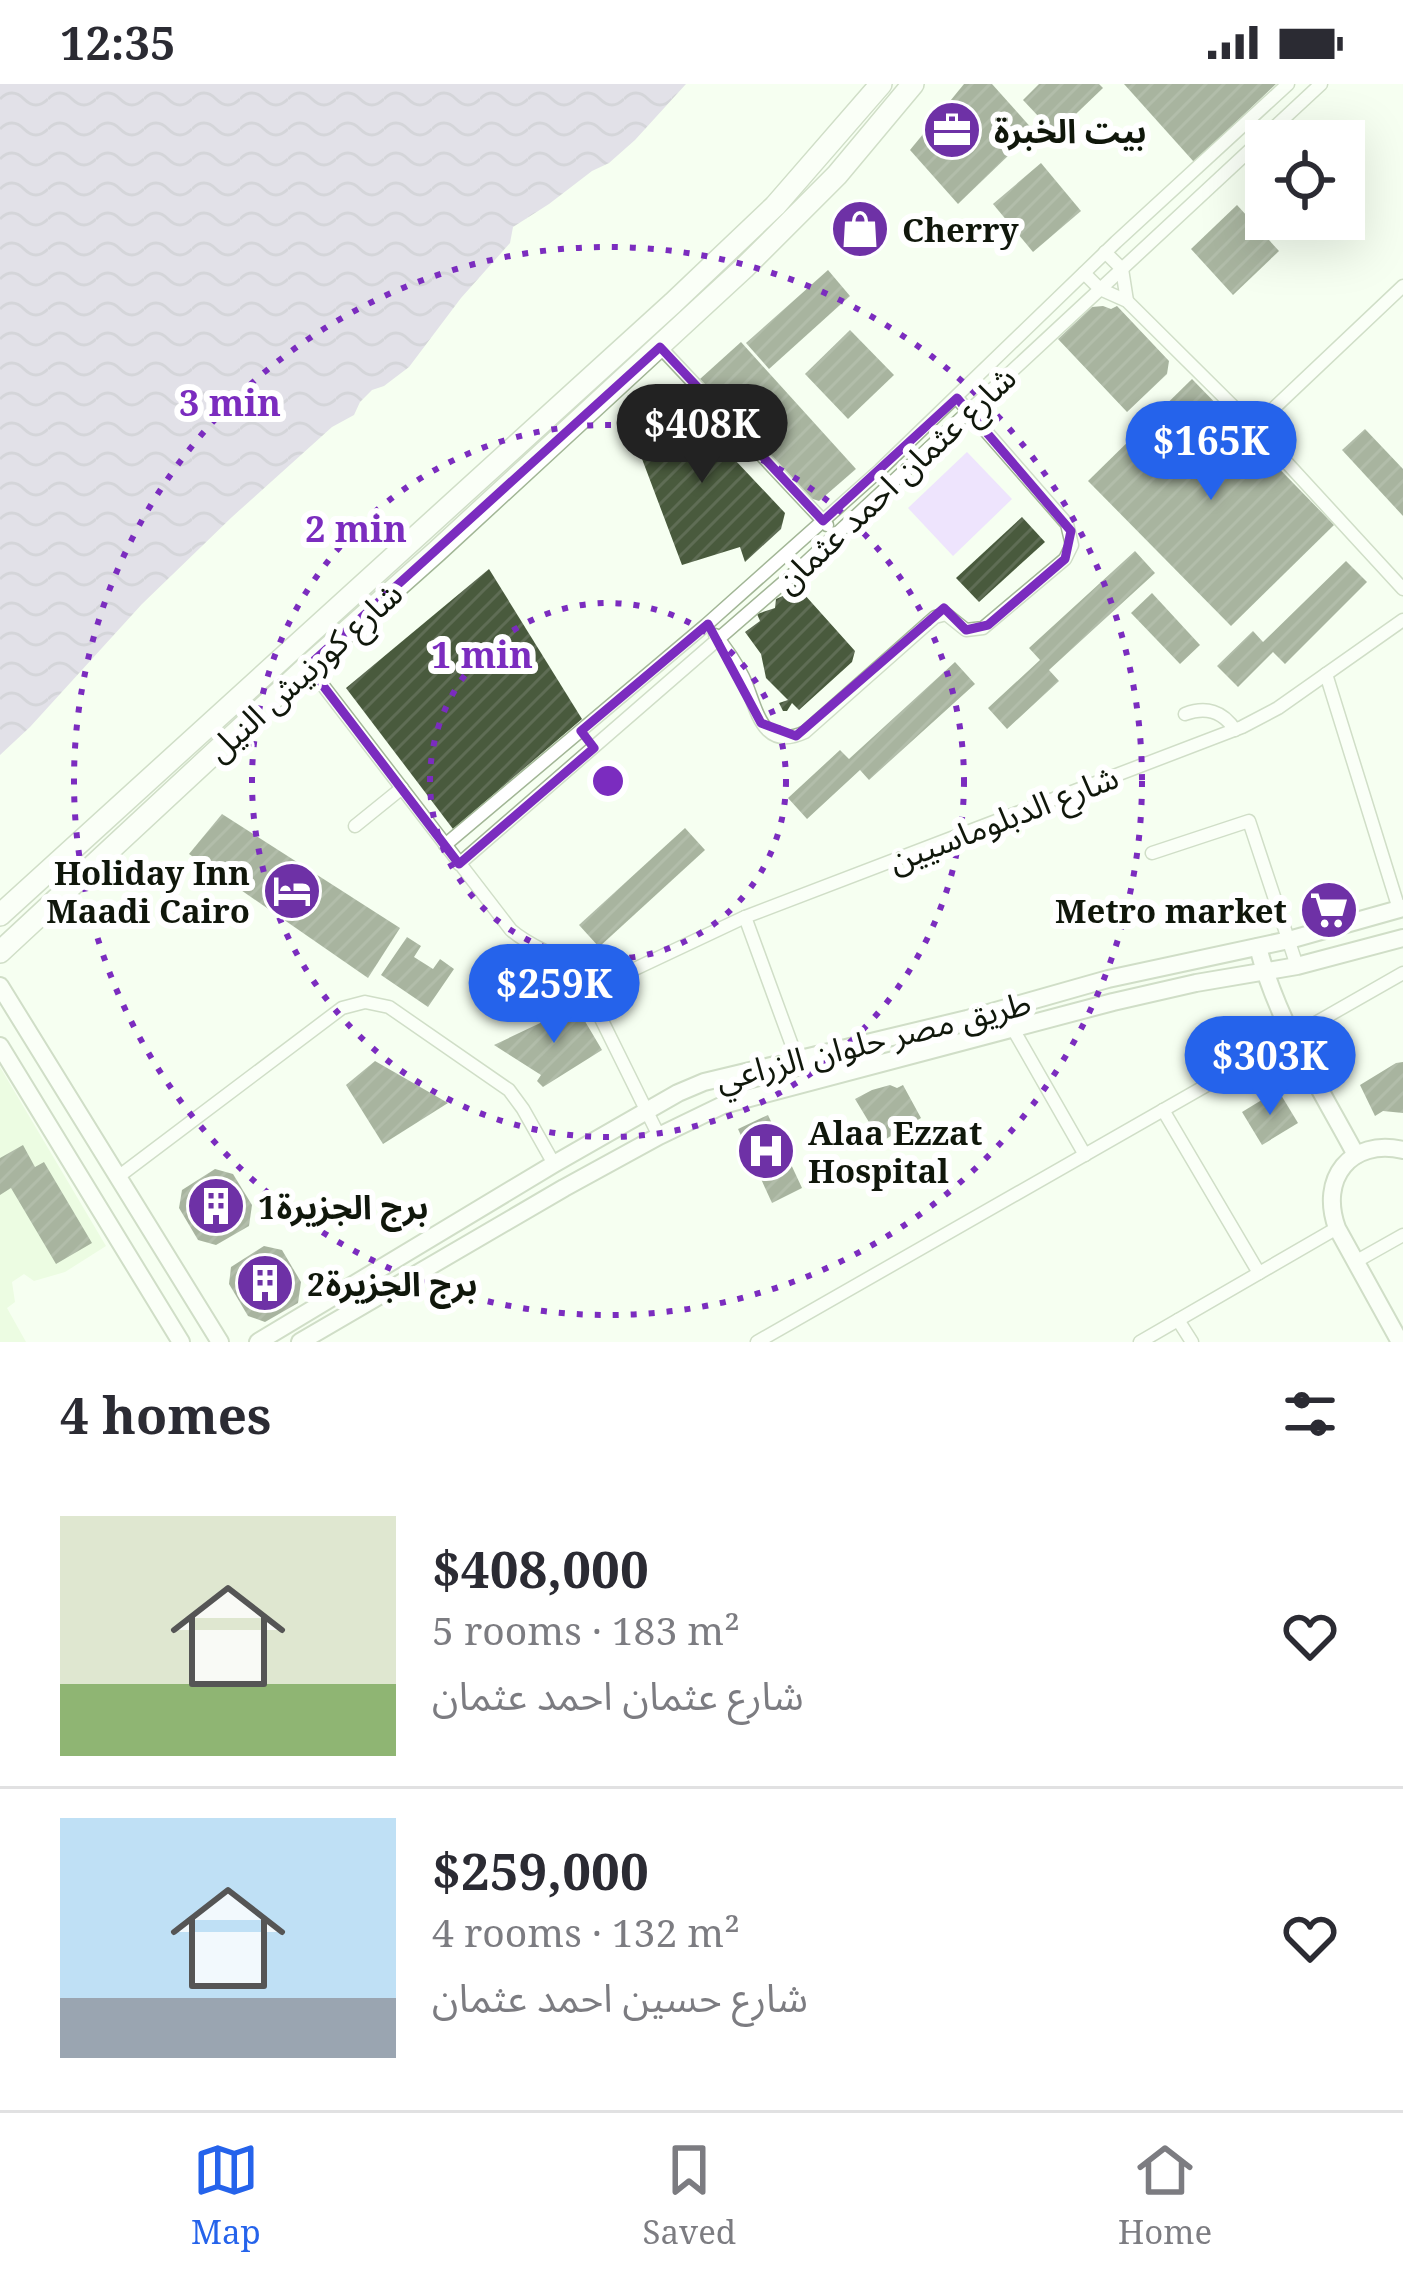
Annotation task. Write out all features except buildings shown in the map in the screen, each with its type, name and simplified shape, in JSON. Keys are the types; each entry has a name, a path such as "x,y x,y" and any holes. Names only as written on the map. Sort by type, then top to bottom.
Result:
{"highway":[{"name":"شارع كورنيش النيل","path":"0,915 690,287 775,206 881,84"},
{"name":"شارع كورنيش النيل","path":"0,952 660,347 803,209 913,84"}],"main road":[{"name":"طريق مصر حلوان الزراعي","path":"258,1342 554,1164 704,1082 1401,909"},
{"name":"طريق مصر حلوان الزراعي","path":"300,1342 704,1113 1154,992 1297,966 1403,938"},
{"path":"1258,947 1292,1036 1356,1155"},
{"path":"0,986 220,1342"},
{"path":"0,1046 181,1342"},
{"path":"1400,1342 1337,1228 1330,1196 1334,1180 1356,1155 1371,1148 1403,1150"},
{"path":"101,1212 128,1193"}],"street":[{"name":"شارع عثمان احمد عثمان","path":"445,845 823,521 1288,84"},
{"name":"شارع عثمان احمد عثمان","path":"459,864 720,640 1321,84"},
{"path":"1106,252 1122,269 1127,301"},
{"path":"1084,273 1100,289 1127,301 1254,427 1403,589"},
{"path":"1254,427 1403,286"},
{"path":"660,347 836,535"},
{"path":"706,625 746,682 760,723 776,735 796,736 935,617 946,614 966,630 983,628 1066,559 1072,545 1067,524 957,398"},
{"name":"شارع الدبلوماسيين","path":"588,991 746,917 1235,730 1278,708 1403,620"},
{"path":"308,666 511,930 532,947 572,966 659,1136"},
{"path":"1326,674 1401,909"},
{"path":"1185,714 1214,711 1235,730"},
{"path":"581,731 594,748"},
{"path":"355,826 402,788"},
{"path":"1152,853 1249,821 1297,966"},
{"path":"746,917 797,1059"},
{"path":"758,1342 1403,973"},
{"path":"118,1177 342,1009 365,1002 389,1007 508,1090 554,1164"},
{"path":"1013,1029 1085,1155"},
{"path":"1163,1110 1259,1273"},
{"path":"1140,1342 1337,1228"},
{"path":"1355,1262 1403,1234"},
{"path":"1178,1320 1192,1342"}],"highlighted area":[{"path":"660,347 823,521 957,398 1071,531 1065,559 988,625 966,630 944,608 796,736 761,723 708,624 581,731 594,748 459,864 308,666"}],"shaded area":[{"path":"967,452 1012,499 953,556 908,508"},
{"path":"0,1067 106,1246 65,1272 34,1281 24,1274 12,1282 15,1302 7,1308 26,1342 0,1342"}],"water":[{"path":"0,84 686,84 609,163 513,227 510,243 409,367 372,390 354,415 332,427 232,517 142,604 0,755"}],"place":[{"name":"بيت الخبرة","path":"952,130"},
{"name":"Cherry","path":"860,229"},
{"name":"Holiday Inn Maadi Cairo","path":"292,891"},
{"name":"Metro market","path":"1329,910"},
{"name":"Alaa Ezzat Hospital","path":"766,1151"},
{"name":"برج الجزيرة1","path":"216,1206"},
{"name":"برج الجزيرة2","path":"265,1283"}]}
